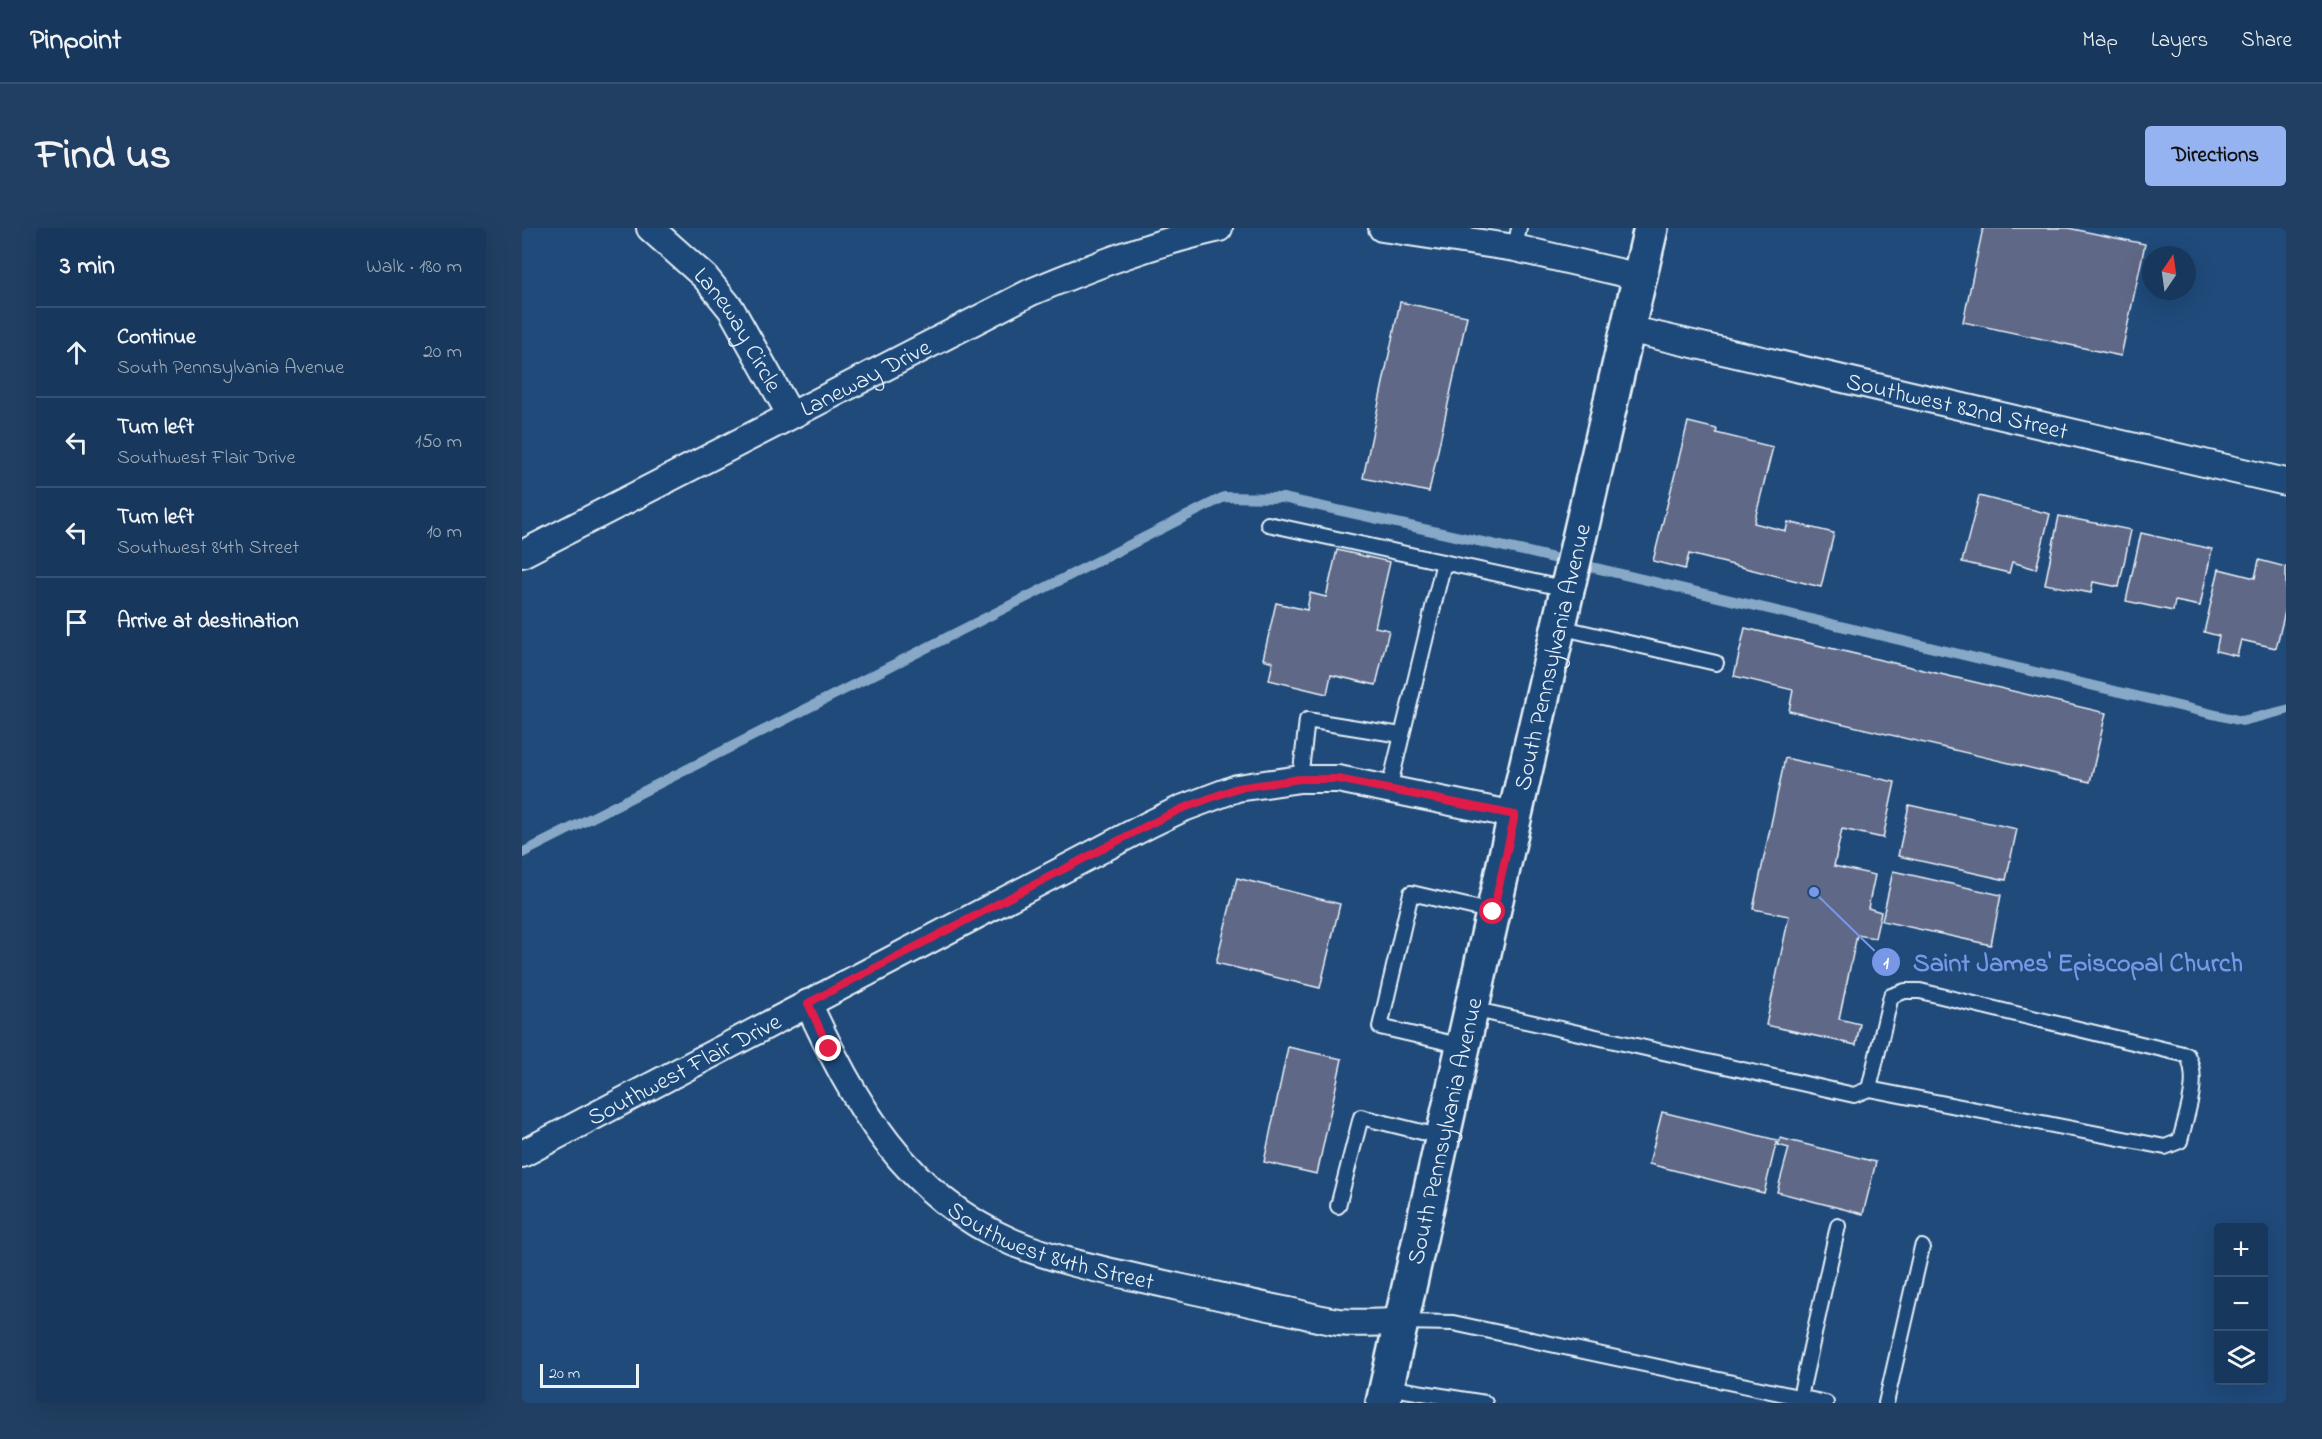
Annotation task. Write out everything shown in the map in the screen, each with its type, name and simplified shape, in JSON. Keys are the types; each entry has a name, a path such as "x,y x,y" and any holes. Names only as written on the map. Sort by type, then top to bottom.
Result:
{"main road":[{"name":"South Pennsylvania Avenue","path":"1385,1395 1515,815 1651,228"}],"street":[{"name":"Laneway Circle","path":"650,228 705,277 731,309 790,414"},
{"name":"Laneway Drive","path":"522,554 790,414 1031,292 1102,262 1174,238 1219,228"},
{"path":"1392,229 1517,238 1640,277"},
{"name":"Southwest 82nd Street","path":"1628,329 2286,482"},
{"name":"Southwest Flair Drive","path":"522,1154 1181,809 1237,788 1300,779 1338,779 1515,815"},
{"name":"Southwest 84th Street","path":"808,1003 829,1049 862,1108 882,1138 930,1189 959,1213 978,1224 1012,1242 1113,1272 1339,1322 1402,1322"}],"lane":[{"path":"1268,524 1568,589"},
{"path":"1389,789 1444,562"},
{"path":"1559,627 1716,663"},
{"path":"1300,779 1307,720 1401,735"},
{"path":"1463,1046 1380,1027 1411,893 1493,912"},
{"path":"1472,1010 1854,1095 1869,1089 2165,1147 2180,1141 2193,1079 2192,1063 2187,1055 1920,991 1905,991 1891,996 1869,1089"},
{"path":"1338,1206 1362,1117 1442,1137"},
{"path":"1800,1397 1838,1226"},
{"path":"1886,1403 1922,1247"},
{"path":"1402,1322 1454,1323 1826,1403"},
{"path":"1385,1395 1485,1403"}],"building":[{"path":"1983,228 2068,228 2145,244 2142,246 2142,258 2121,356 1963,322"},
{"path":"1400,302 1467,316 1429,492 1363,478"},
{"path":"1688,422 1717,429 1716,433 1773,447 1754,523 1786,531 1788,522 1834,533 1821,587 1689,554 1685,569 1653,561"},
{"path":"1979,496 2050,514 2036,569 2012,562 2009,573 1962,562"},
{"path":"2059,516 2131,530 2119,587 2093,582 2091,593 2045,584"},
{"path":"2141,533 2212,549 2200,606 2175,601 2173,611 2126,601"},
{"path":"1337,550 1390,562 1375,627 1389,630 1376,685 1331,675 1327,694 1269,680 1273,662 1263,659 1276,603 1307,610 1310,593 1326,597"},
{"path":"2259,560 2286,567 2286,608 2276,648 2241,640 2237,656 2216,651 2219,636 2204,632 2219,569 2255,578"},
{"path":"1745,628 2106,713 2090,782 1789,711 1793,690 1734,676"},
{"path":"1785,758 1895,782 1883,838 1842,829 1834,866 1875,875 1868,908 1881,912 1875,938 1857,935 1839,1019 1860,1024 1856,1045 1766,1025 1789,916 1753,909"},
{"path":"1909,805 2017,829 2006,880 1898,856"},
{"path":"1893,871 2001,895 1991,945 1882,921"},
{"path":"1237,878 1340,904 1320,988 1216,963"},
{"path":"1288,1047 1342,1059 1317,1174 1264,1162"},
{"path":"1662,1112 1777,1140 1764,1193 1649,1164"},
{"path":"1780,1138 1876,1162 1863,1214 1777,1192 1789,1148 1778,1145"}],"waterway":[{"path":"522,853 1224,497 1283,498 1528,552 2242,721 2286,710"}],"place":[{"name":"Saint James' Episcopal Church","path":"1814,892"}],"route":[{"path":"829,1049 808,1003 1150,824 1181,809 1237,788 1300,779 1338,779 1515,815 1493,912"}]}
